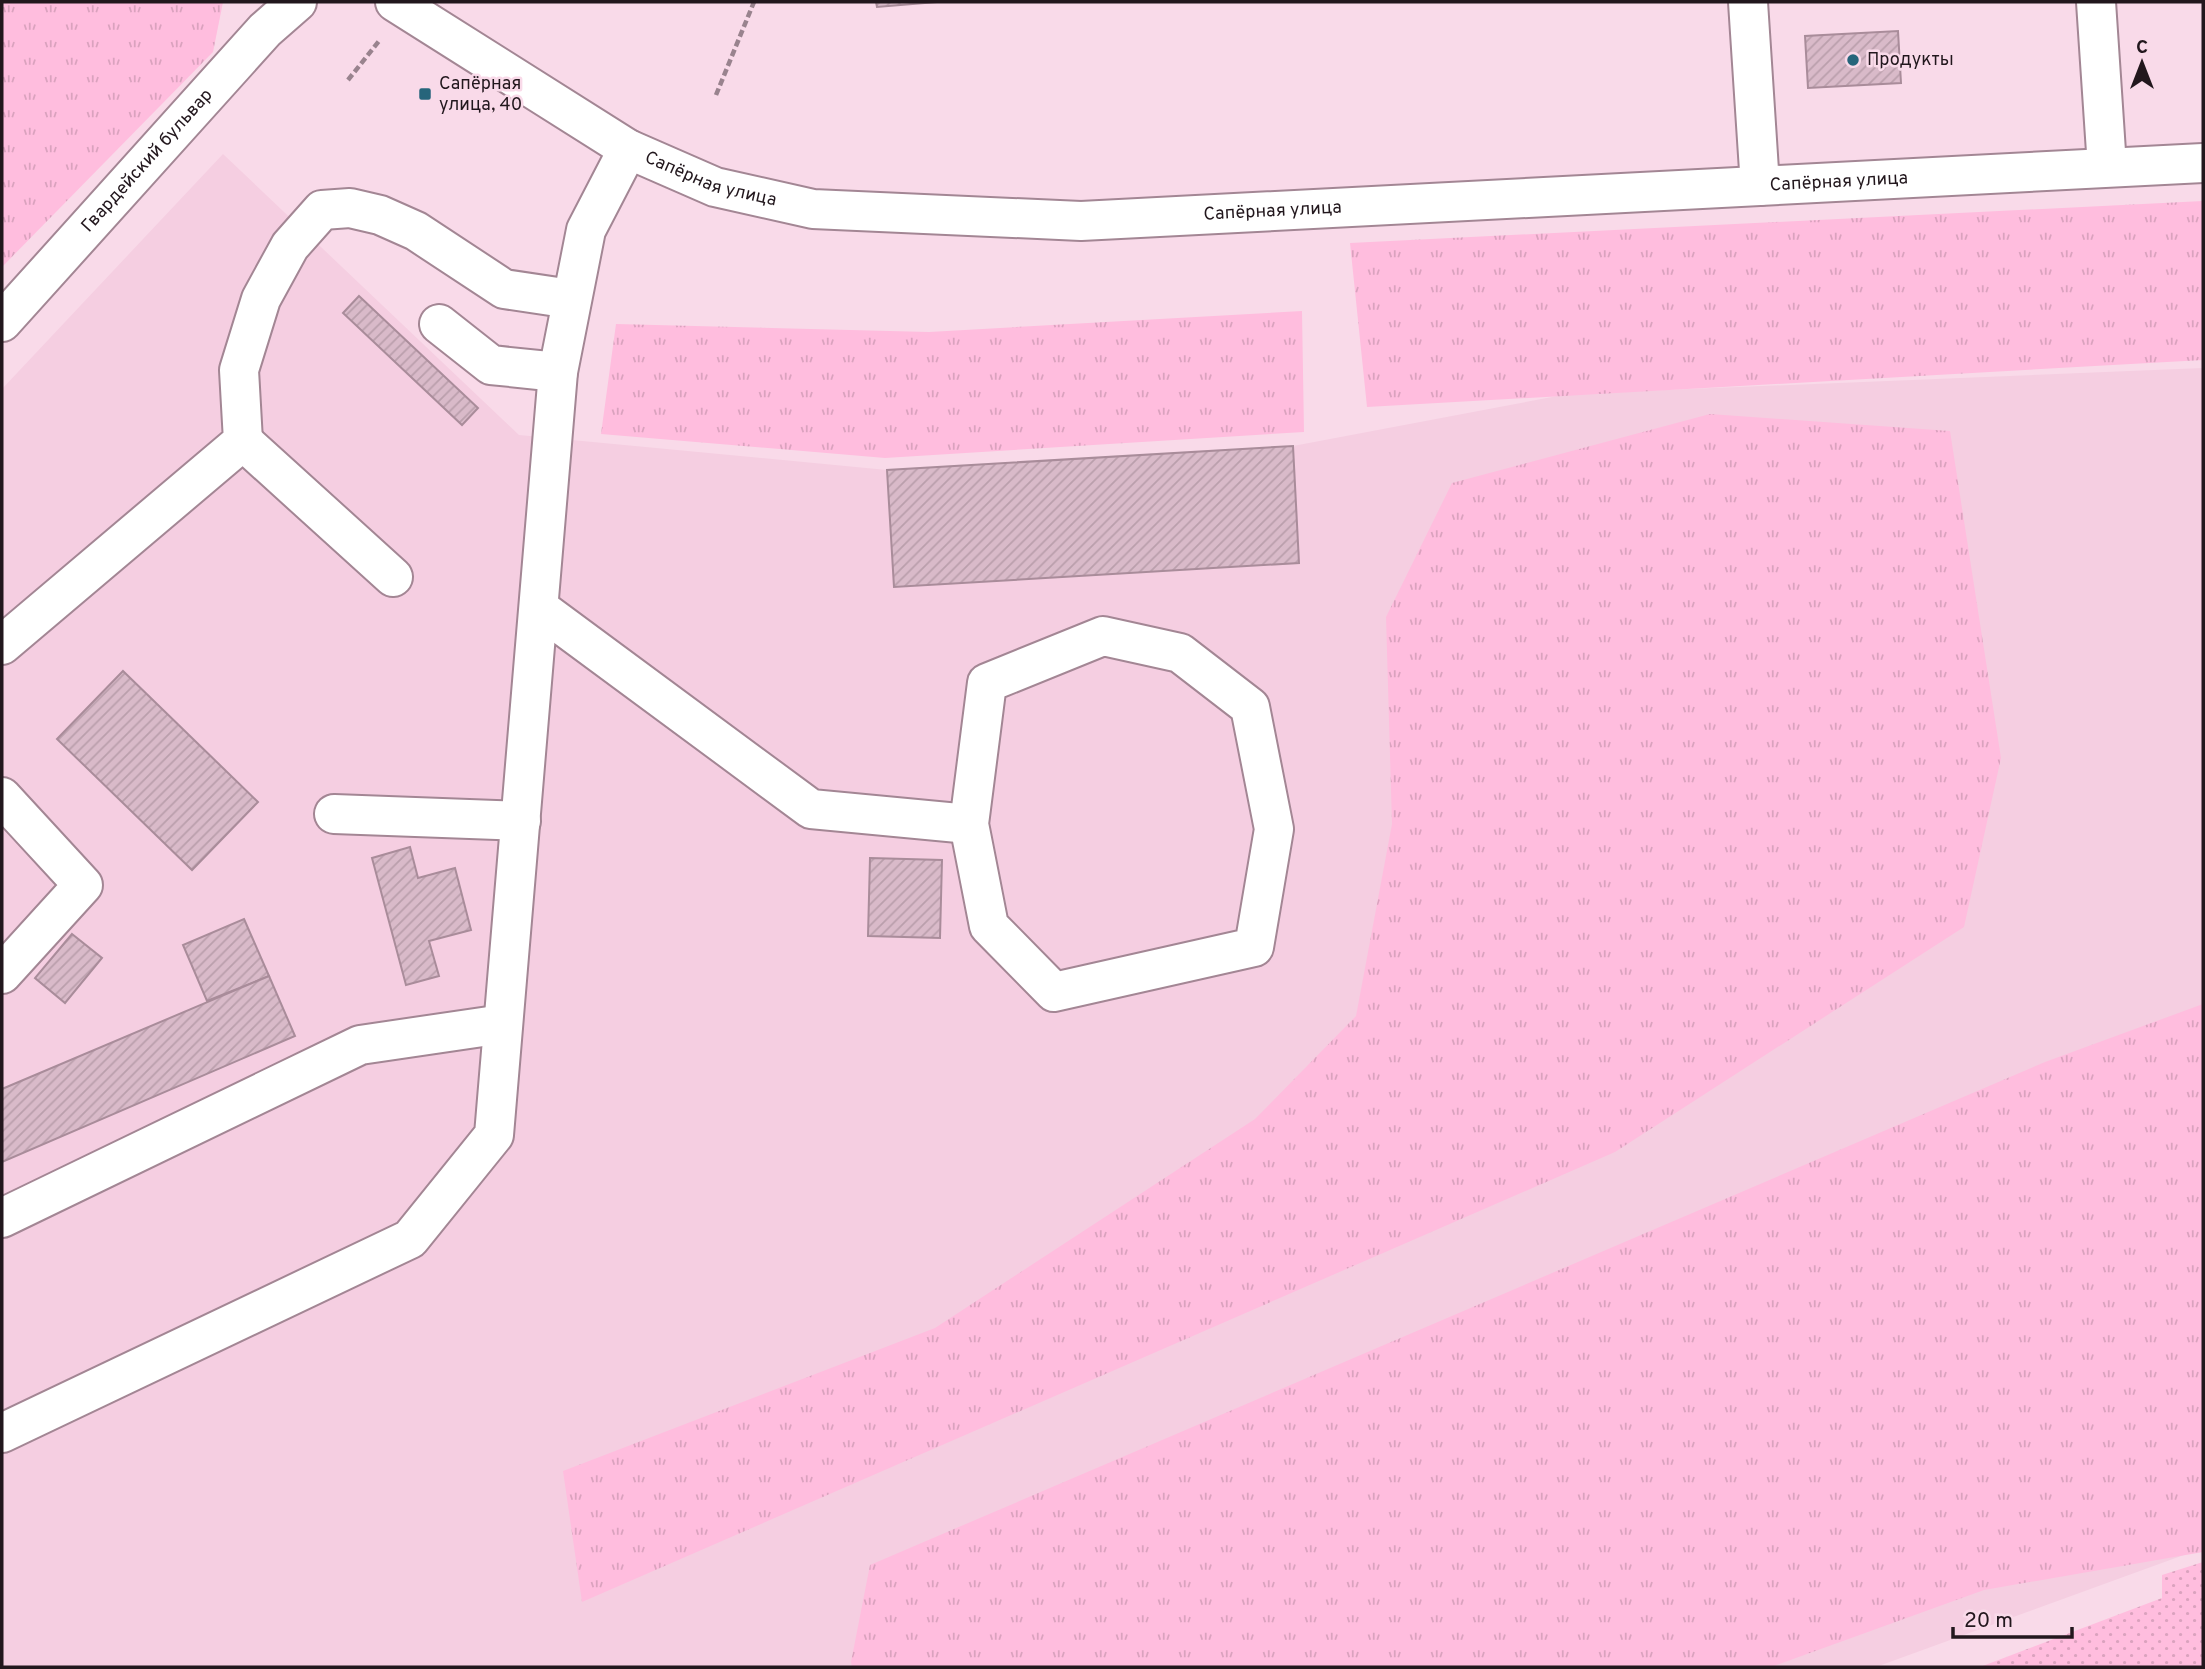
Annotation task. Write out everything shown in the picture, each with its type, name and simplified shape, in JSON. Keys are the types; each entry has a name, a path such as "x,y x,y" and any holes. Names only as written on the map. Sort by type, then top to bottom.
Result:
{"street":[{"name":"Гвардейский бульвар","path":"2,322 265,30 297,2"},
{"name":"Сапёрная улица","path":"395,2 628,149 715,187 813,209 1081,221 2203,163"},
{"path":"1748,2 1757,107 1760,186"},
{"path":"2096,2 2107,167"},
{"path":"2,1433 410,1239 494,1135 558,372 586,230 628,149"},
{"path":"393,578 243,441 239,370 261,299 290,246 322,210 350,208 380,215 416,231 504,289 571,299"},
{"path":"439,324 491,365 558,372"},
{"path":"2,645 243,441"},
{"path":"539,608 811,809 969,824"},
{"path":"1103,636 1180,653 1250,707 1274,829 1254,947 1054,992 989,926 969,824 987,682 1103,636"},
{"path":"2,797 83,885 2,974"},
{"path":"334,814 521,821"},
{"path":"2,1218 360,1045 503,1024"}],"path":[{"path":"716,95 754,2"},
{"path":"348,80 379,41"}],"shaded area":[{"path":"223,154 519,435 887,470 1293,446 1568,394 2203,368 2203,1548 1876,1667 2,1667 2,389"}],"green space":[{"path":"2,2 223,2 213,52 2,267"},
{"path":"2203,201 2203,360 1367,407 1350,243"},
{"path":"1302,311 1304,432 885,458 601,434 616,324 929,332"},
{"path":"1710,414 1950,431 2001,758 1964,927 1615,1152 582,1602 563,1471 935,1328 1255,1119 1356,1016 1392,824 1386,617 1452,483"},
{"path":"2203,1004 2203,1552 1984,1590 1771,1667 852,1667 870,1565 2045,1062"},
{"path":"2203,1562 2203,1667 1980,1667 2162,1598 2162,1575"}],"building":[{"path":"876,2 937,2 877,7"},
{"name":"Продукты","path":"1898,31 1901,83 1808,88 1805,36"},
{"path":"359,296 478,408 462,425 343,313"},
{"path":"1293,446 1299,563 894,587 887,470"},
{"path":"123,671 258,802 192,870 57,739"},
{"path":"410,847 418,878 455,868 471,930 429,941 439,976 406,985 372,858"},
{"path":"870,858 942,860 940,938 868,936"},
{"path":"244,919 269,976 207,1001 183,945"},
{"path":"72,934 102,958 65,1003 35,978"},
{"path":"269,976 295,1036 2,1162 2,1089"}],"place":[{"name":"Продукты","path":"1853,60"},
{"name":"Сапёрная улица, 40","path":"425,94"}]}
